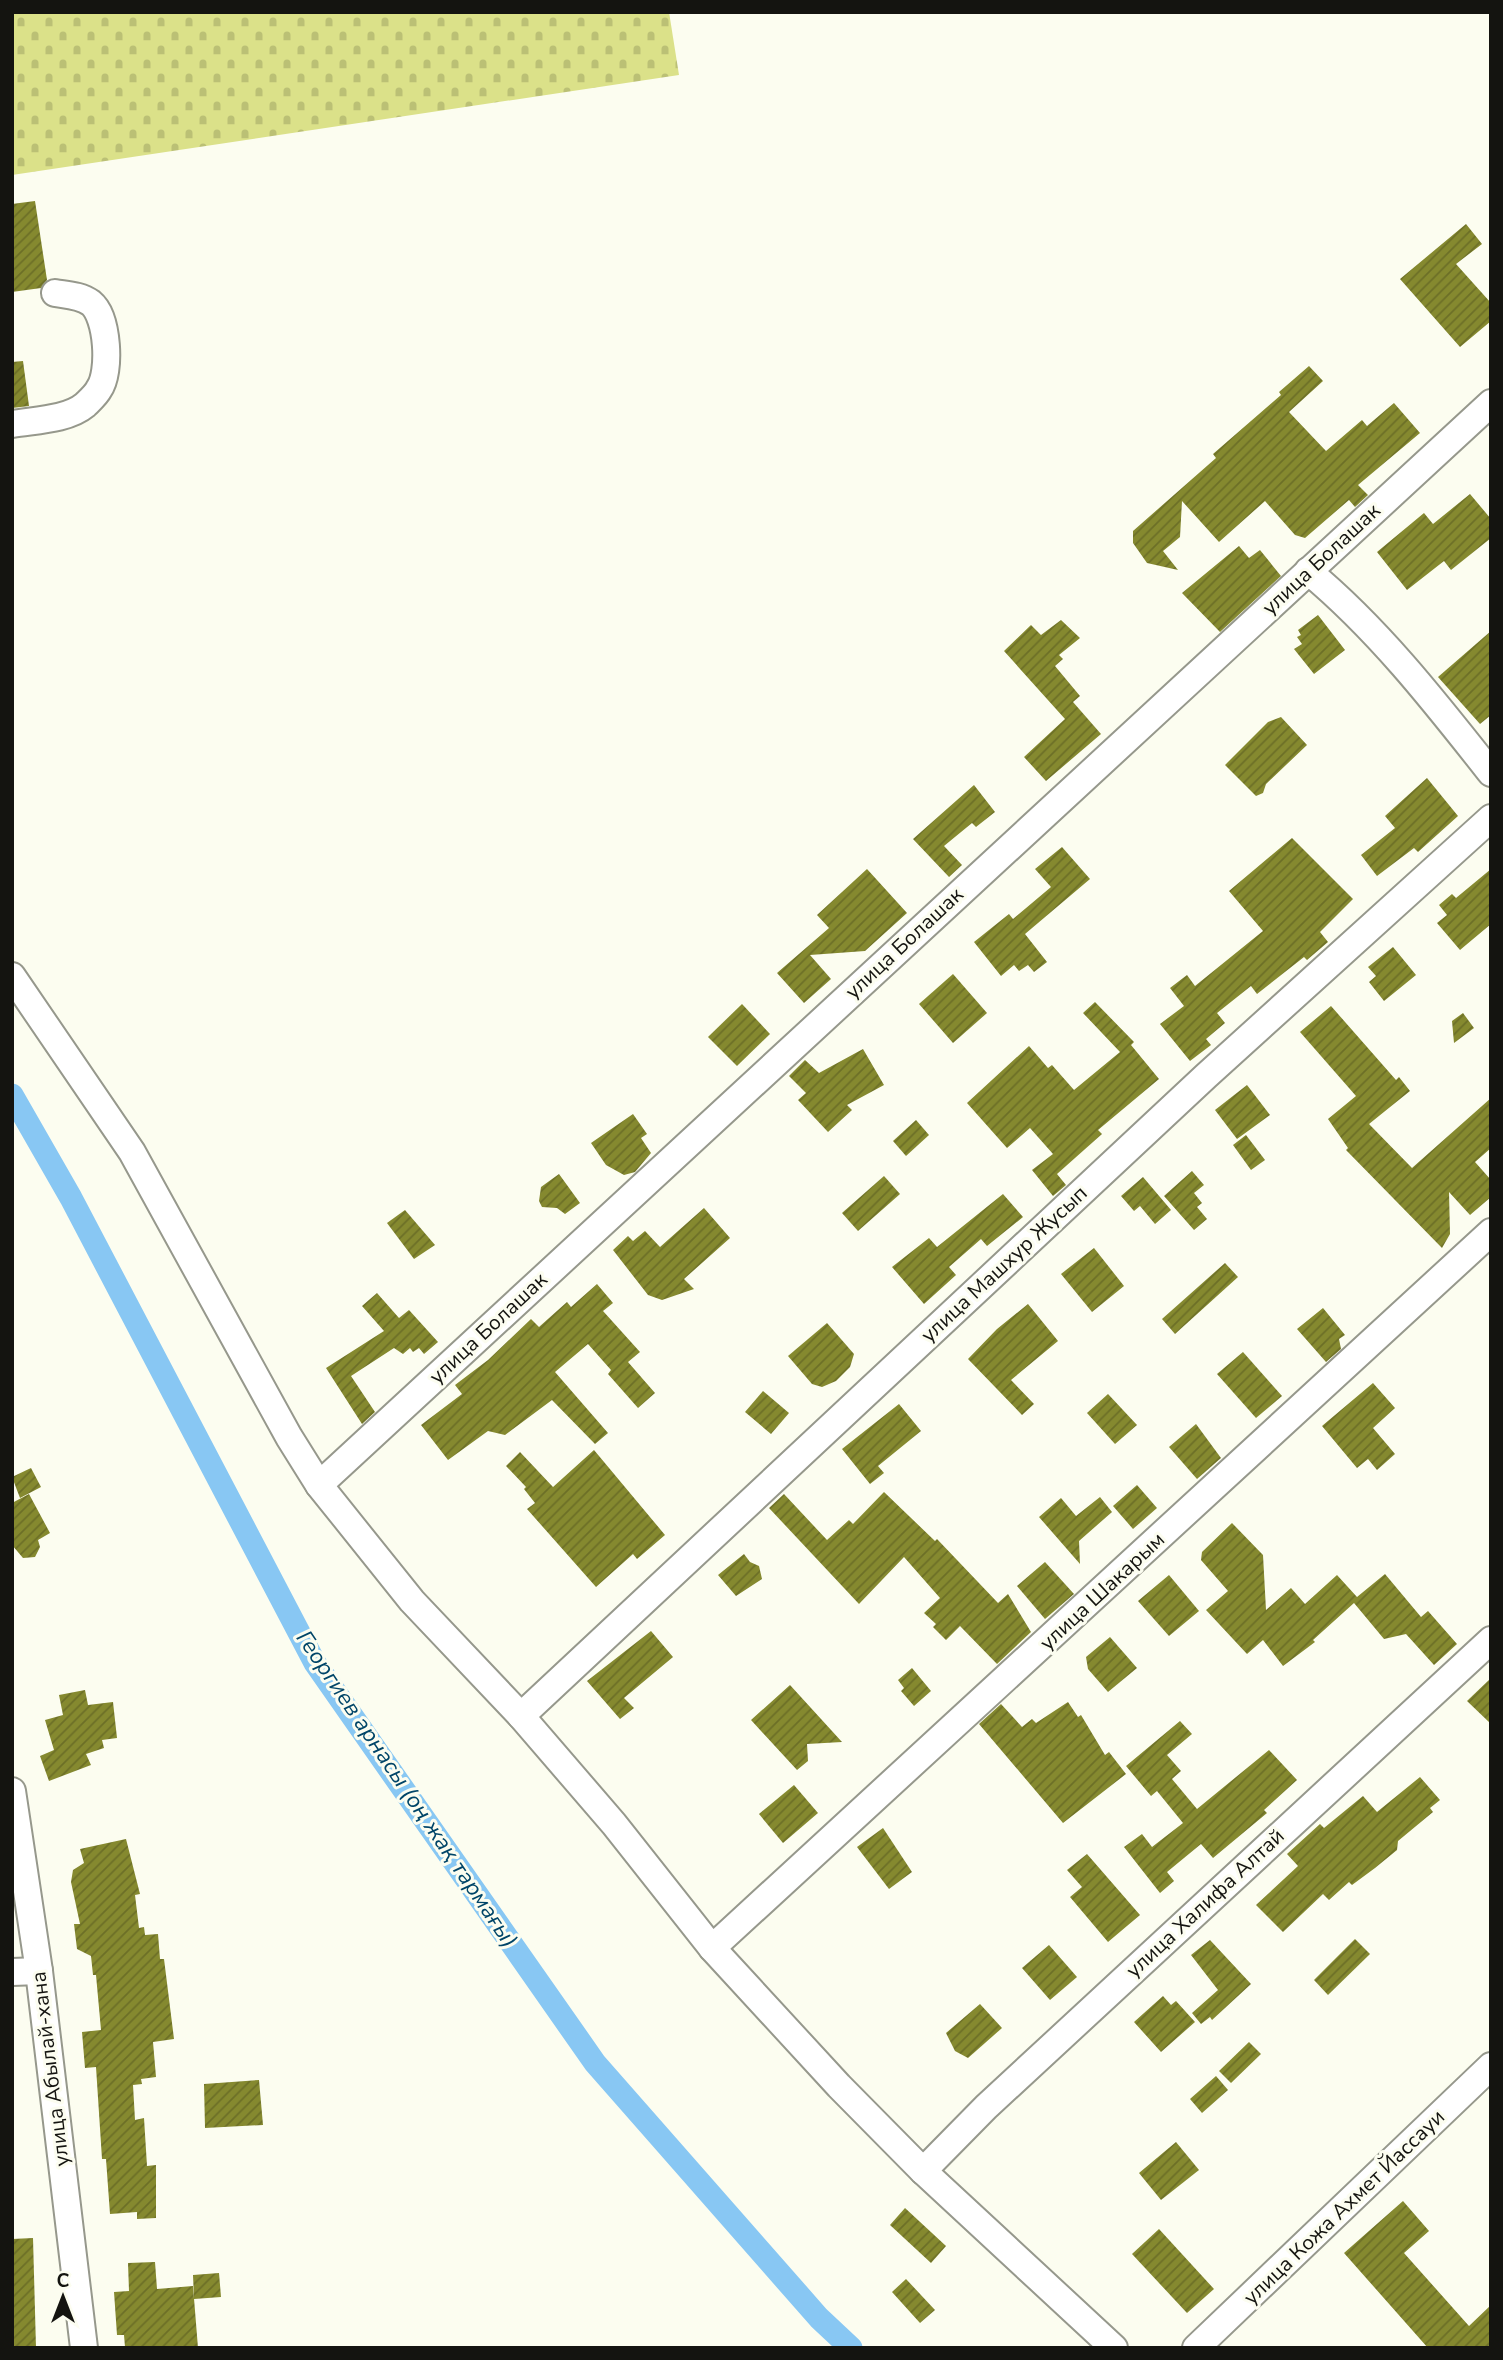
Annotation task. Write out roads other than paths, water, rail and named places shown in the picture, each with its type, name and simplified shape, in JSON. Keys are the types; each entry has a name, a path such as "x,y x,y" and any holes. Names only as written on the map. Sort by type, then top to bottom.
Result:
{"street":[{"path":"12,424 62,415 83,407 101,388 107,341 102,318 92,304 80,297 55,293"},
{"name":"улица Болашак","path":"319,1485 1491,403"},
{"path":"1308,571 1332,591 1415,680 1491,773"},
{"name":"улица Машхур Жусып","path":"521,1716 1196,1085 1491,818"},
{"path":"12,976 132,1152 289,1437 319,1485 412,1601 521,1716 614,1824 712,1948 923,2171 1114,2348"},
{"name":"улица Шакарым","path":"712,1948 1491,1232"},
{"name":"улица Халифа Алтай","path":"923,2171 986,2107 1491,1640"},
{"name":"улица Абылай-хана","path":"12,1791 38,1970 84,2348"},
{"path":"12,1972 38,1970"},
{"name":"улица Кожа Ахмет Йассауи","path":"1196,2348 1491,2066"}],"waterway":[{"name":"Георгиев арнасы (оң жақ тармағы)","path":"12,1095 71,1198 315,1663 595,2063 819,2318 851,2348"}]}
